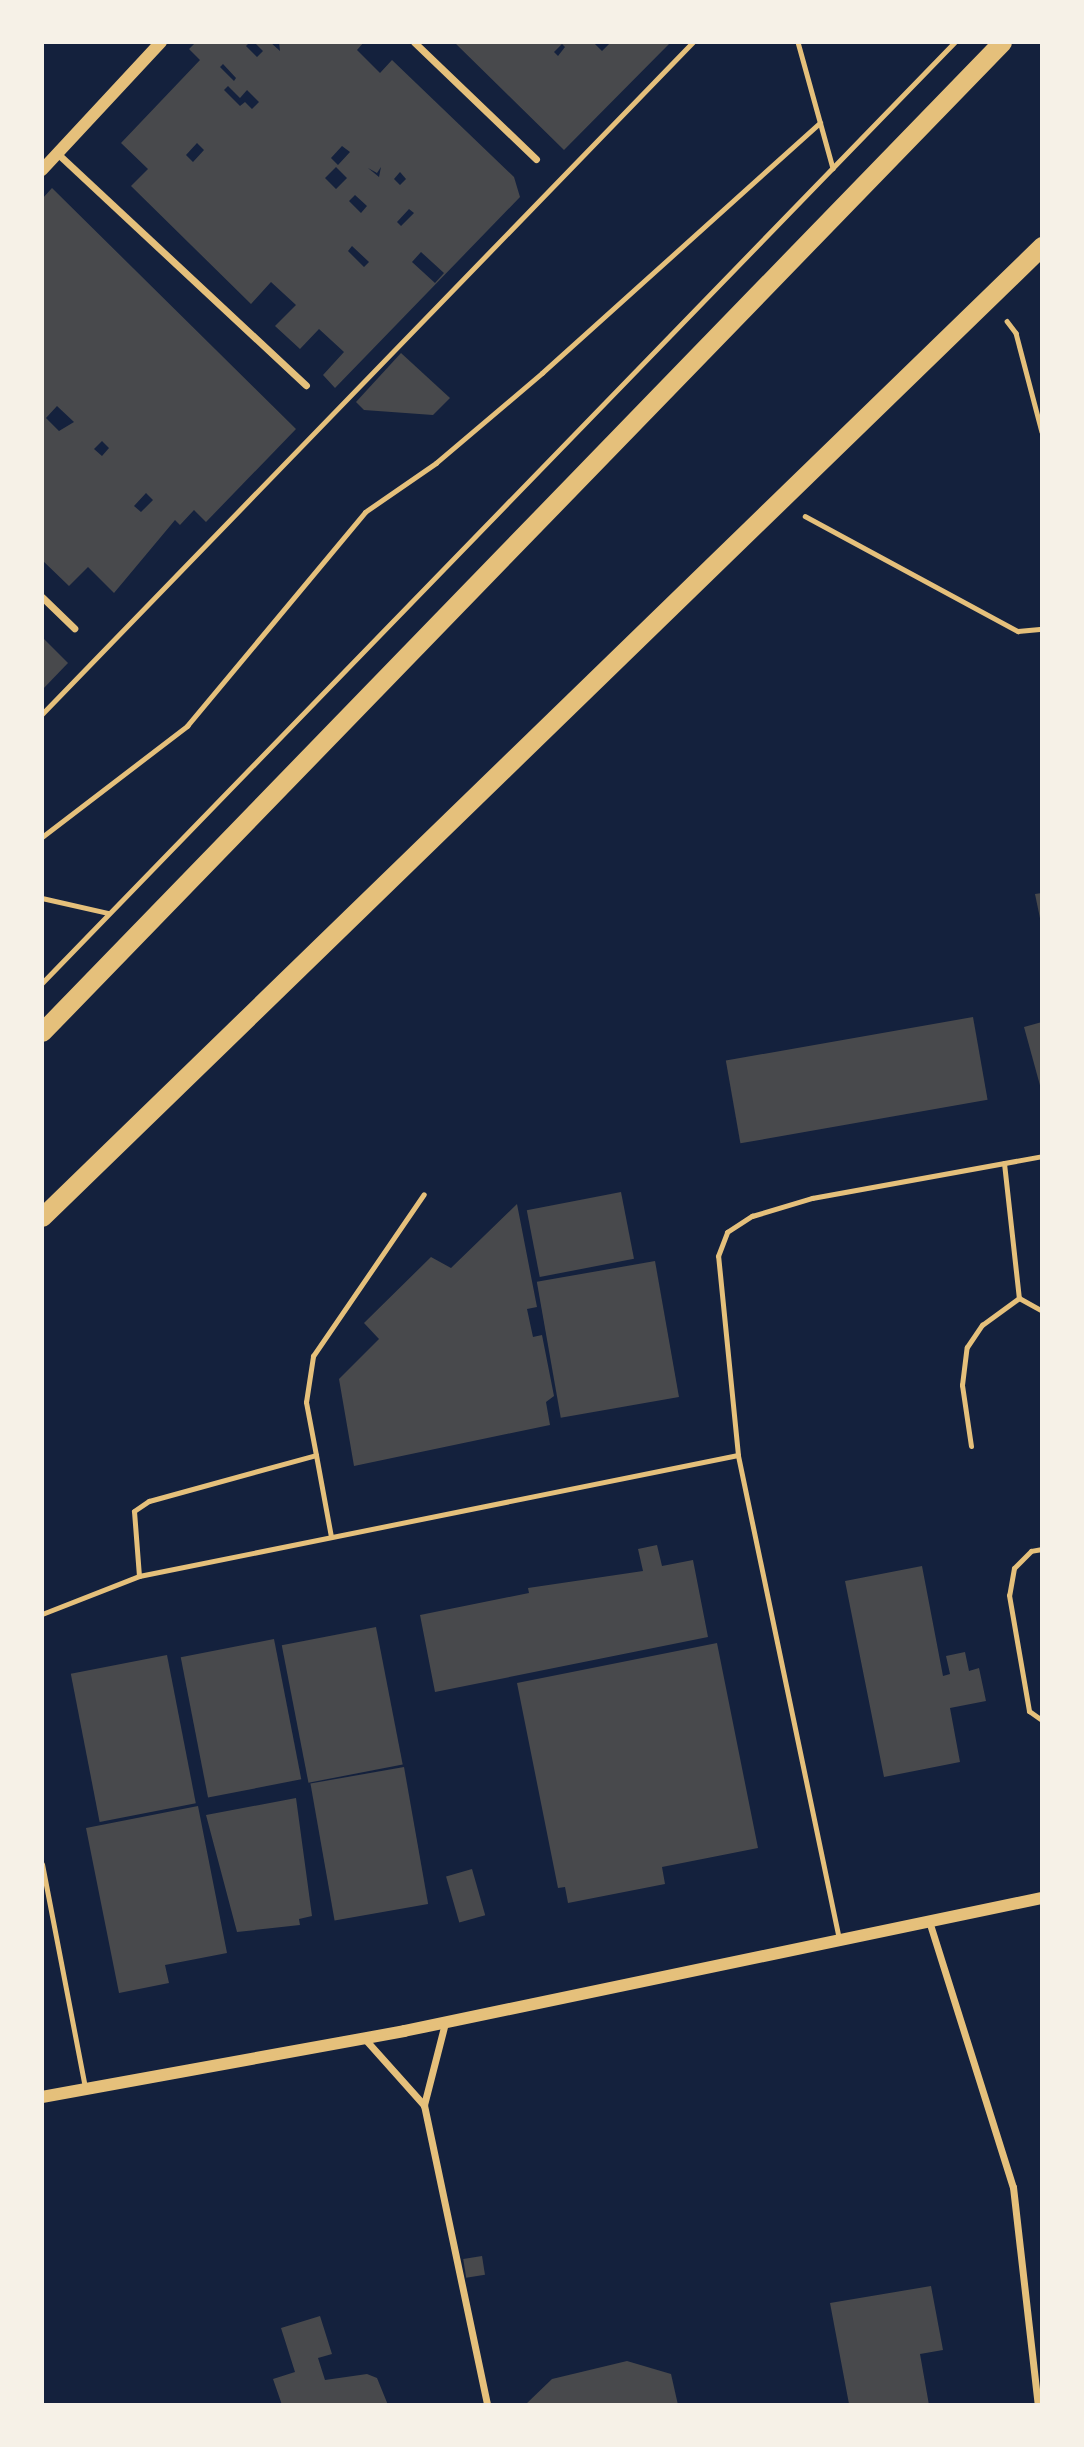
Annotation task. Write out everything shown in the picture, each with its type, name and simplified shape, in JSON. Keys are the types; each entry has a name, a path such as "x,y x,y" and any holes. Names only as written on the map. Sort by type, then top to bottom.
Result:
{"highway":[{"path":"42,1032 1002,42"},
{"path":"42,1217 777,500 1042,246"}],"street":[{"path":"42,170 161,42"},
{"path":"414,42 536,159"},
{"path":"58,154 306,385"},
{"path":"42,597 74,628"},
{"path":"42,2097 445,2022 1042,1898"},
{"path":"929,1920 1013,2187 1038,2405"},
{"path":"445,2022 424,2105 487,2405"},
{"path":"364,2038 424,2105"}],"lane":[{"path":"839,1940 738,1455 718,1298 718,1256 727,1232 752,1216 812,1198 1042,1156"},
{"path":"1004,1163 1019,1298"},
{"path":"331,1537 306,1402 313,1356 424,1194"},
{"path":"1019,1298 1042,1311"},
{"path":"971,1446 962,1385 967,1347 982,1325 1019,1298"},
{"path":"139,1576 134,1511 149,1501 316,1455"},
{"path":"42,1614 139,1576 738,1455"},
{"path":"1042,1549 1031,1550 1014,1568 1009,1595 1029,1711 1042,1720"},
{"path":"42,1864 85,2087"}],"path":[{"path":"42,714 693,42"},
{"path":"798,42 833,168"},
{"path":"42,983 955,42"},
{"path":"42,837 187,726 365,512 436,463 542,373 820,122"},
{"path":"1016,333 1042,432"},
{"path":"777,500 1017,631 1042,629"},
{"path":"42,898 109,914"}],"building":[{"path":"196,42 250,42 246,46 257,57 263,51 254,42 270,42 280,51 279,42 364,42 357,50 380,73 392,60 514,177 520,197 335,388 323,375 344,352 319,329 300,349 275,326 296,305 271,282 251,304 131,186 148,169 121,143 200,60 189,49","holes":["223,64 236,78 234,81 220,67","228,86 240,98 247,90 259,102 252,109 245,102 240,106 224,90","197,143 204,150 193,162 186,155","342,146 350,152 338,165 331,158","336,167 347,178 336,189 325,178","400,172 406,179 400,185 394,179","355,195 367,206 361,213 349,201","409,209 414,213 401,226 397,222","352,246 369,262 364,267 348,251","421,252 444,273 435,283 412,262"]},
{"path":"454,42 593,42 602,51 611,42 671,42 564,150","holes":["562,44 565,47 558,56 554,52"]},
{"path":"52,188 296,429 206,522 194,510 180,525 175,520 114,593 88,567 69,586 42,560 42,199","holes":["57,406 74,422 59,431 46,418","102,441 109,448 102,456 94,449","146,493 153,500 141,512 134,506"]},
{"path":"401,353 450,398 433,415 364,410 356,402"},
{"path":"42,637 68,663 42,690"},
{"path":"1042,893 1042,923 1041,923 1035,894"},
{"path":"973,1017 988,1100 740,1143 726,1061"},
{"path":"1042,1022 1042,1089 1041,1089 1024,1027"},
{"path":"621,1192 634,1259 540,1277 527,1210"},
{"path":"517,1204 537,1307 527,1309 533,1337 542,1335 554,1396 546,1402 550,1425 354,1466 339,1379 379,1339 364,1323 431,1257 451,1268"},
{"path":"655,1261 679,1397 561,1418 537,1282"},
{"path":"657,1545 662,1566 693,1560 708,1637 435,1692 420,1615 529,1593 528,1588 643,1571 638,1549"},
{"path":"922,1566 943,1676 950,1674 946,1656 965,1652 969,1671 979,1668 986,1701 950,1708 960,1762 884,1777 845,1581"},
{"path":"376,1627 403,1764 308,1783 282,1645"},
{"path":"274,1639 301,1779 208,1797 181,1657"},
{"path":"717,1643 758,1848 662,1867 665,1884 568,1903 565,1887 558,1888 517,1683"},
{"path":"167,1655 196,1803 100,1822 71,1674"},
{"path":"404,1767 428,1904 335,1920 310,1783"},
{"path":"296,1798 312,1916 299,1919 300,1925 237,1932 206,1815"},
{"path":"198,1806 227,1953 165,1965 169,1983 119,1993 86,1828"},
{"path":"472,1869 485,1915 459,1923 446,1876"},
{"path":"482,2256 485,2275 466,2278 463,2259"},
{"path":"931,2286 943,2350 920,2354 929,2405 849,2404 830,2303"},
{"path":"320,2316 332,2354 318,2358 325,2380 367,2374 377,2378 388,2405 282,2405 273,2379 295,2372 281,2328"},
{"path":"627,2361 671,2374 678,2405 525,2405 552,2379"}]}
